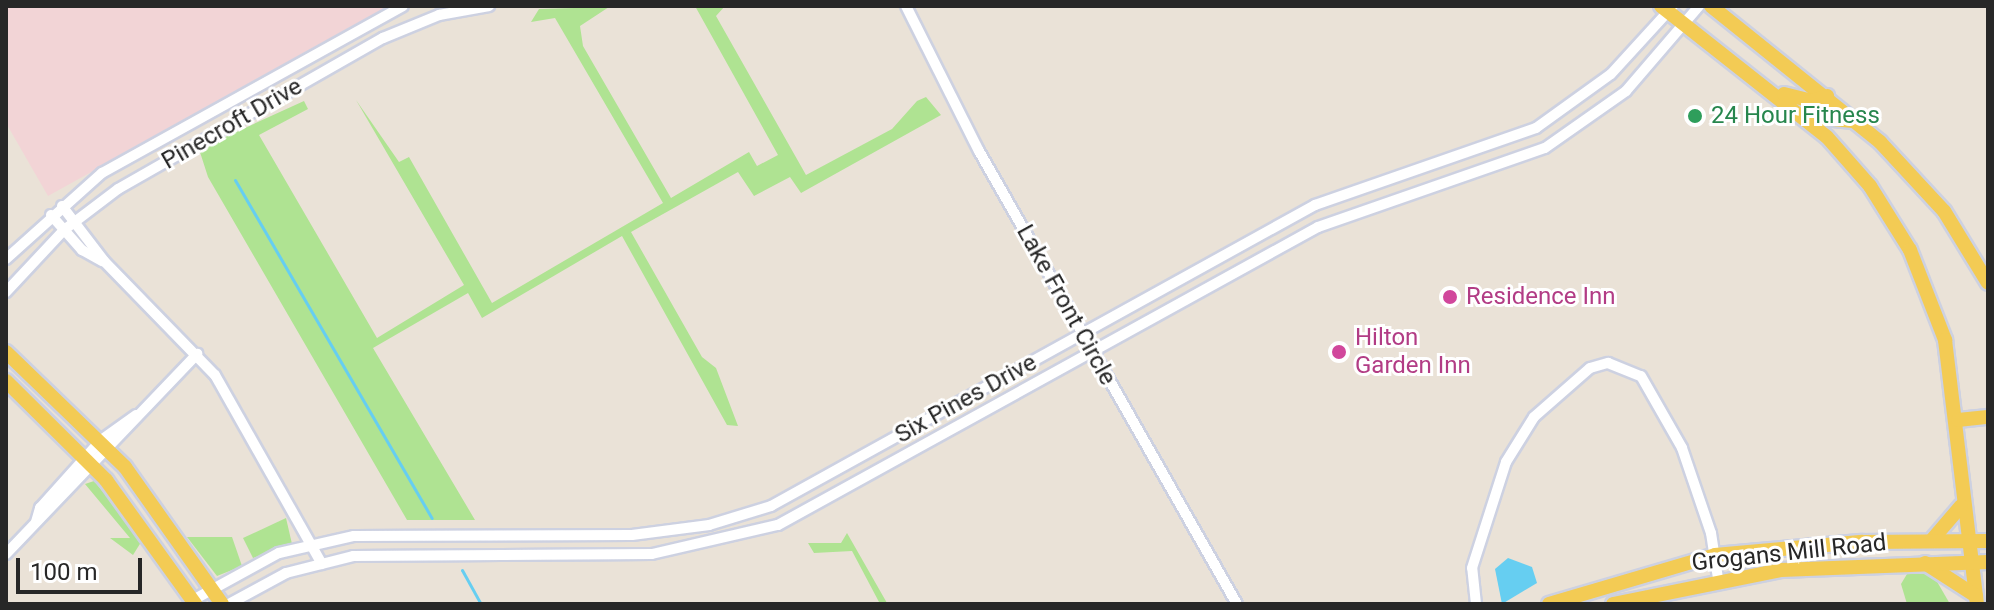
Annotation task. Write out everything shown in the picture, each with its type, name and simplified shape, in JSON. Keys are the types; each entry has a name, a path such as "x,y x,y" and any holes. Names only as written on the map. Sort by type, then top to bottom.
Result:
{"main road":[{"path":"1711,6 1857,122 1944,211 1988,283"},
{"path":"1668,8 1804,116 1870,186 1910,250 1945,340 1958,420 1965,541 1976,600"},
{"path":"1776,91 1812,101 1827,96"},
{"path":"1804,116 1857,122"},
{"path":"6,352 105,445 222,604"},
{"path":"6,381 90,462 194,602"},
{"path":"1958,420 1988,417"},
{"path":"1930,541 1961,506"},
{"name":"Grogans Mill Road","path":"1549,604 1715,555 1930,541 1988,541"},
{"name":"Grogans Mill Road","path":"1613,604 1718,578 1925,563 1988,562"},
{"path":"1925,563 1976,600"}],"street":[{"name":"Pinecroft Drive","path":"6,259 51,215 102,173 403,6"},
{"name":"Pinecroft Drive","path":"6,292 64,230 118,189 383,38 439,15 489,6"},
{"name":"Lake Front Circle","path":"906,6 1083,333 1235,603"},
{"name":"Six Pines Drive","path":"229,604 286,573 353,556 633,555 717,544 794,518 1261,256 1390,199 1545,148 1626,91 1699,6"},
{"name":"Six Pines Drive","path":"194,602 212,587 315,543 388,533 632,535 709,525 785,500 1252,237 1383,181 1536,128 1611,74 1668,8"},
{"path":"1536,128 1545,148"},
{"path":"1383,181 1390,199"},
{"path":"62,206 104,261"},
{"path":"51,215 64,230 104,261 197,354 315,543 322,564"},
{"path":"1252,237 1261,256"},
{"path":"6,554 105,445 197,354"},
{"path":"1476,604 1472,568 1506,462 1534,417 1590,368 1608,363 1641,376 1664,413 1699,490 1718,578"},
{"path":"495,555 496,534"},
{"path":"632,535 633,555"}],"shaded area":[{"path":"6,6 390,6 48,196 6,123"}],"green space":[{"path":"695,6 725,6 716,16 806,175 892,129 917,101 926,97 941,115 801,193 790,177 754,196 738,172 631,232 702,357 716,368 738,426 727,425 622,236 482,318 468,293 373,348 475,520 407,520 208,177 199,149 304,101 308,109 259,135 377,338 464,285 356,100 399,162 409,157 492,303 663,203 555,18 531,22 539,9 609,7 580,26 583,46 671,198 749,152 757,166 778,155"},
{"path":"94,481 143,539 133,555 110,538 130,538 85,484"},
{"path":"286,518 292,544 253,558 243,538"},
{"path":"847,533 887,603 879,602 852,551 814,553 808,543 841,543"},
{"path":"187,537 232,537 242,566 217,576"},
{"path":"1932,573 1950,604 1907,604 1901,584 1907,574"}],"water":[{"path":"1508,558 1532,567 1537,583 1502,604 1495,569"}],"waterway":[{"path":"235,180 432,518"},
{"path":"462,570 481,604"}],"place":[{"name":"24 Hour Fitness","path":"1695,116"},
{"name":"Residence Inn","path":"1450,297"},
{"name":"Hilton Garden Inn","path":"1339,352"}]}
